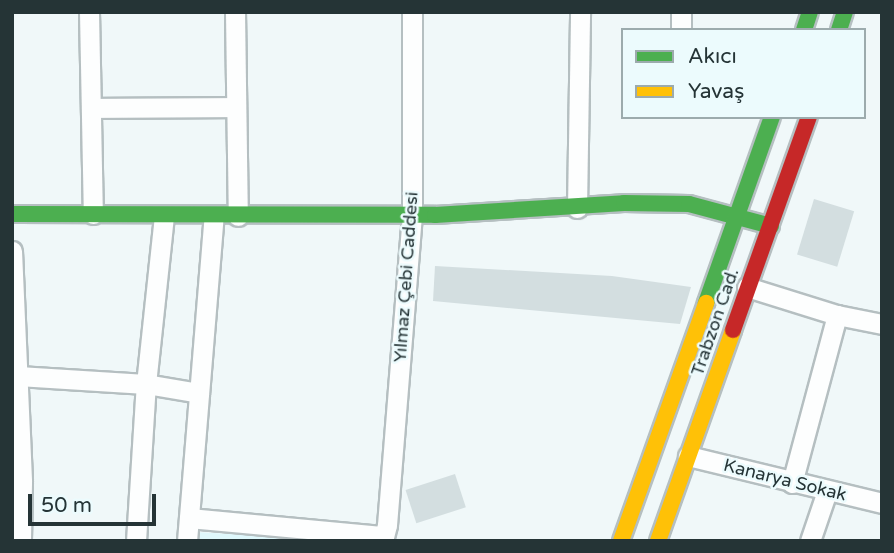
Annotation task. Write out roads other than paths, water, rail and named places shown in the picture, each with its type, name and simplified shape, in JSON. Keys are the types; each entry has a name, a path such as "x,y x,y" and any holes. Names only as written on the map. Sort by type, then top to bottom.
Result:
{"main road":[{"name":"Trabzon Cad.","path":"621,541 771,119"},
{"name":"Trabzon Cad.","path":"658,541 808,119"},
{"path":"12,214 412,215 577,208 624,203 689,204 771,226"}],"street":[{"path":"89,12 93,214"},
{"path":"235,12 238,216"},
{"name":"Yılmaz Çebi Caddesi","path":"383,538 412,215 412,12"},
{"path":"577,208 580,12"},
{"path":"91,108 236,107"},
{"path":"136,541 146,384 164,216"},
{"path":"187,541 214,216"},
{"path":"12,251 21,539"},
{"path":"747,287 837,315 882,324"},
{"path":"792,483 837,315"},
{"path":"18,376 146,384 199,393"},
{"name":"Kanarya Sokak","path":"688,456 882,503"},
{"path":"810,541 827,491"},
{"path":"189,518 383,538"},
{"path":"12,519 21,539"}]}
